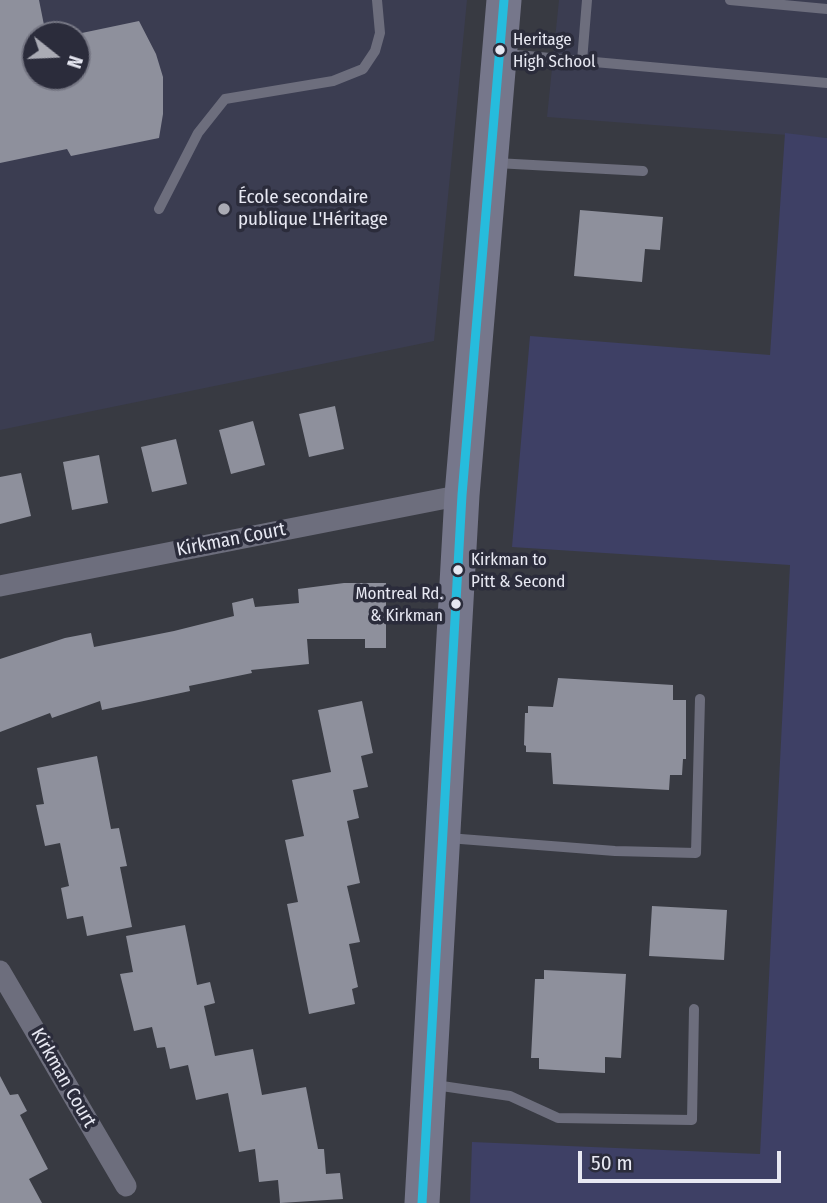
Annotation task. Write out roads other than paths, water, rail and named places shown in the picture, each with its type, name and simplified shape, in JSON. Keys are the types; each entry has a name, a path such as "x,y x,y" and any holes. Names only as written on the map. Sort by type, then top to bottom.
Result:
{"main road":[{"path":"422,1203 463,495 504,0"}],"street":[{"name":"Kirkman Court","path":"0,586 463,495"},
{"name":"Kirkman Court","path":"0,971 126,1186"}],"lane":[{"path":"159,209 198,133 225,99 333,81 363,69 375,51 380,33 377,0"},
{"path":"582,61 587,0"},
{"path":"730,0 827,9"},
{"path":"499,54 827,83"},
{"path":"490,162 643,172"},
{"path":"442,837 590,849 695,853 700,699"},
{"path":"429,1084 510,1096 558,1118 692,1120 694,1009"}],"place":[{"name":"Heritage High School","path":"500,50"},
{"name":"École secondaire publique L'Héritage","path":"224,209"},
{"name":"Kirkman to Pitt & Second","path":"458,570"},
{"name":"Montreal Rd. & Kirkman","path":"456,604"}]}
